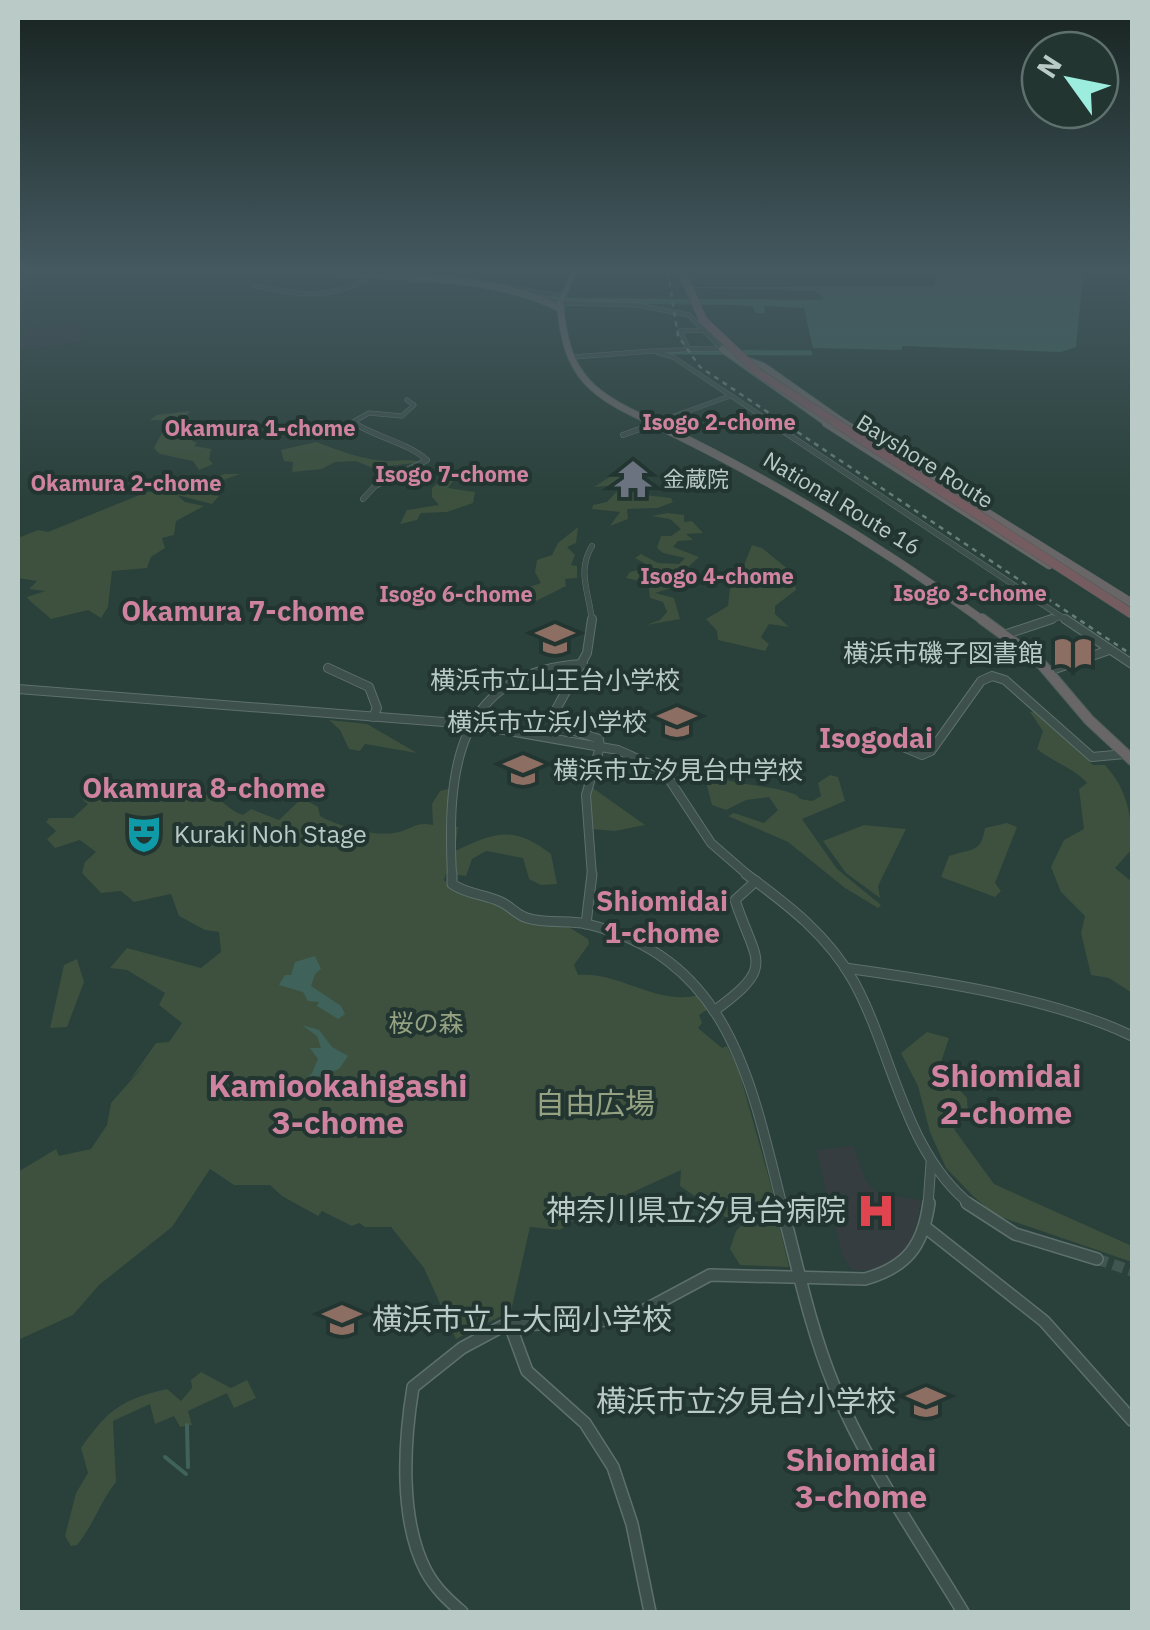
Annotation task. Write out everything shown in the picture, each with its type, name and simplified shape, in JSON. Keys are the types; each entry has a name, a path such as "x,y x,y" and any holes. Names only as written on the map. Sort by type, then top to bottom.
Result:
{"highway":[{"name":"National Route 16","path":"568,348 586,385 596,393 725,456 884,549 1006,634 1052,670 1130,755"},
{"name":"Bayshore Route","path":"733,348 759,373 1132,611"},
{"path":"726,352 759,364 867,437 1089,576 1132,611"},
{"path":"726,352 758,377 1048,565 1132,611"},
{"path":"758,377 755,368 772,374"},
{"path":"856,441 847,430 867,437"},
{"path":"1048,565 1061,567 1063,560"},
{"path":"1074,581 1075,576 1089,576"},
{"name":"National Route 16","path":"1006,634 1042,665 1089,720 1130,755"}],"street":[{"path":"572,357 687,348"},
{"path":"689,348 726,352"},
{"path":"722,348 726,352"},
{"path":"679,349 697,349"},
{"path":"653,351 672,357 1132,666"},
{"path":"623,435 730,396"},
{"path":"362,499 372,487 402,476 427,460 412,447 376,437 353,422 368,413 402,416 414,404 407,400"},
{"path":"586,924 592,869 584,800 599,739 562,727 554,718 583,664 592,618 581,569 592,546"},
{"path":"1006,634 1060,617"},
{"path":"1052,670 1113,653"},
{"path":"583,664 534,670 500,693 469,724 458,754 456,786 448,814 452,884 463,892 500,901 530,920 586,924 646,946 668,958 696,983 749,1076 818,1344 844,1410 962,1612"},
{"path":"328,668 368,687 377,708 374,716"},
{"path":"901,746 922,755 931,751 981,681 992,676 1007,682 1092,757 1130,755"},
{"path":"18,689 469,724 600,747 655,764 702,832 810,924 845,968 863,1000 931,1163 951,1188 992,1222 1033,1241 1097,1260"},
{"path":"714,1011 746,988 758,972 758,952 735,900 756,881"},
{"path":"845,968 920,978 1110,1023 1129,1031"},
{"path":"462,1612 444,1597 430,1577 412,1532 410,1392 472,1341 510,1325 629,1318 657,1306 688,1283 710,1275 866,1278 888,1274 916,1254 925,1227 931,1163"},
{"path":"925,1227 998,1281 1044,1322 1132,1420"},
{"path":"510,1325 527,1372 585,1423 612,1467 626,1501 650,1612"}],"shaded area":[{"name":"神奈川県立汐見台病院","path":"853,1146 866,1181 878,1194 921,1200 913,1239 901,1256 877,1270 852,1270 843,1257 816,1150"}],"green space":[{"path":"190,411 184,419 193,431 189,439 197,443 194,446 211,449 209,459 213,464 199,470 193,461 160,454 154,448 163,431 171,428 168,420 150,420 157,415"},
{"path":"316,442 369,459 421,462 373,468 356,461 335,462 322,469 292,472 293,462 284,461 281,450"},
{"path":"616,473 629,485 640,486 645,495 671,498 673,502 658,508 627,509 628,519 610,526 620,512 592,509 593,505 607,502 618,490 594,487"},
{"path":"225,474 240,474 204,487 211,495 219,496 212,504 177,495 185,502 204,506 176,521 174,535 162,538 165,548 151,557 147,568 112,571 108,607 101,618 88,610 51,619 27,597 45,591 29,589 37,581 18,578 18,538 38,530 48,532 147,492 176,491"},
{"path":"489,474 514,485 453,481 448,488 475,492 473,503 447,512 421,513 417,520 400,524 407,510 439,505 432,497 432,488 444,478"},
{"path":"684,515 684,522 692,521 703,533 686,534 693,540 678,541 673,547 699,557 686,569 658,571 635,558 641,554 658,563 679,564 685,558 657,548 661,536 671,536 681,529 670,519 651,516"},
{"path":"578,527 576,543 567,547 575,555 571,565 577,566 577,578 565,579 566,586 530,604 523,589 541,583 535,572 537,560 552,555 558,543"},
{"path":"752,545 762,548 794,574 796,590 775,606 775,614 789,627 769,624 761,637 769,644 765,651 718,640 717,631 706,619 728,606 731,579 737,567 744,565"},
{"path":"638,570 651,576 663,572 670,574 669,580 687,583 655,593 674,598 680,619 646,625 660,620 667,612 663,602 650,598 648,583 626,578"},
{"path":"1030,712 1037,712 1093,765 1105,765 1124,794 1132,849 1115,868 1132,882 1132,993 1109,978 1091,975 1081,933 1085,916 1061,892 1051,867 1064,840 1084,829 1079,789 1087,783 1037,749 1043,731"},
{"path":"329,720 367,724 417,753 365,744 360,751 349,749 340,730"},
{"path":"713,774 811,801 821,796 818,783 830,775 838,777 845,801 802,819 837,869 881,905 878,908 845,888 788,842 728,816 734,813 764,823 778,810 769,797 746,800 726,810 712,805 705,778"},
{"path":"90,782 108,786 108,792 114,794 198,792 215,797 243,815 251,809 279,820 302,798 318,807 320,816 328,820 382,834 420,824 433,825 432,804 440,791 452,788 446,823 458,827 455,851 493,836 515,835 551,854 557,884 541,885 529,879 523,858 486,851 472,859 466,876 446,873 444,880 453,890 497,904 519,919 567,926 588,939 589,944 574,965 578,975 609,978 668,996 699,995 707,1010 699,1015 702,1023 698,1028 722,1048 727,1046 739,1071 775,1200 755,1203 734,1223 680,1186 681,1170 581,1216 560,1230 530,1227 511,1311 456,1339 424,1268 391,1227 365,1227 359,1223 352,1226 322,1211 318,1216 270,1185 234,1185 210,1169 172,1227 99,1285 73,1315 18,1340 18,1172 56,1149 59,1156 91,1149 107,1125 111,1103 148,1061 130,1080 156,1043 169,1042 182,1023 159,1005 165,993 127,970 110,968 127,948 201,968 221,952 219,932 205,930 179,916 171,894 134,902 121,891 101,893 82,873 85,862 96,852 80,840 55,848 47,839 56,831 46,822 49,818 73,818 88,804 83,800"},
{"path":"593,788 645,825 615,831 592,829 588,801"},
{"path":"1007,823 1017,827 995,883 1001,891 995,897 941,877 949,856 978,846 985,828"},
{"path":"864,825 906,829 878,886 880,898 846,873 823,841"},
{"path":"77,959 84,982 67,1027 50,1028 64,965"},
{"path":"927,1032 949,1038 939,1068 967,1098 968,1117 954,1129 994,1184 1132,1246 1132,1262 995,1215 946,1168 930,1132 918,1086 901,1053"},
{"path":"776,1211 789,1267 740,1265 730,1249 736,1231 754,1212"},
{"path":"201,1372 231,1388 247,1380 256,1398 234,1408 227,1393 188,1411 192,1425 180,1427 174,1416 155,1424 150,1404 113,1421 116,1482 83,1538 71,1546 65,1536 76,1493 88,1473 81,1448 90,1435 116,1408 138,1397 167,1389 181,1401 192,1388 191,1380"}],"water":[{"path":"816,348 902,348 901,350"},
{"path":"957,348 1073,348 1061,352"},
{"path":"315,956 321,969 311,986 341,1006 345,1014 338,1019 317,1006 319,1002 308,1001 303,992 279,985 285,975 291,975 295,962"},
{"path":"302,1025 319,1030 332,1047 348,1056 339,1069 308,1083 298,1100 294,1091 312,1073 318,1059 310,1048 321,1048 317,1036"}],"waterway":[{"path":"671,352 810,353"},
{"path":"187,1425 188,1467"},
{"path":"165,1457 186,1474"}],"tunnel":[{"path":"1097,1259 1132,1271"}],"railway":[{"path":"687,348 700,367 1132,655"}],"place":[{"name":"金蔵院","path":"633,479"},
{"name":"横浜市立山王台小学校","path":"555,639"},
{"name":"横浜市磯子図書館","path":"1073,653"},
{"name":"横浜市立浜小学校","path":"677,722"},
{"name":"横浜市立汐見台中学校","path":"523,770"},
{"name":"Kuraki Noh Stage","path":"144,834"},
{"name":"神奈川県立汐見台病院","path":"876,1211"},
{"name":"横浜市立上大岡小学校","path":"342,1320"},
{"name":"横浜市立汐見台小学校","path":"926,1402"}],"district":[{"name":"Isogo 2-chome","path":"719,422"},
{"name":"Okamura 1-chome","path":"260,428"},
{"name":"Isogo 7-chome","path":"452,474"},
{"name":"Okamura 2-chome","path":"126,483"},
{"name":"Isogo 4-chome","path":"717,576"},
{"name":"Isogo 3-chome","path":"970,593"},
{"name":"Isogo 6-chome","path":"456,594"},
{"name":"Okamura 7-chome","path":"243,611"},
{"name":"Isogodai","path":"876,738"},
{"name":"Okamura 8-chome","path":"204,788"},
{"name":"Shiomidai 1-chome","path":"662,917"},
{"name":"Shiomidai 2-chome","path":"1006,1094"},
{"name":"Kamiookahigashi 3-chome","path":"338,1104"},
{"name":"Shiomidai 3-chome","path":"861,1478"}],"park label":[{"name":"桜の森","path":"426,1023"},
{"name":"自由広場","path":"595,1104"}]}
